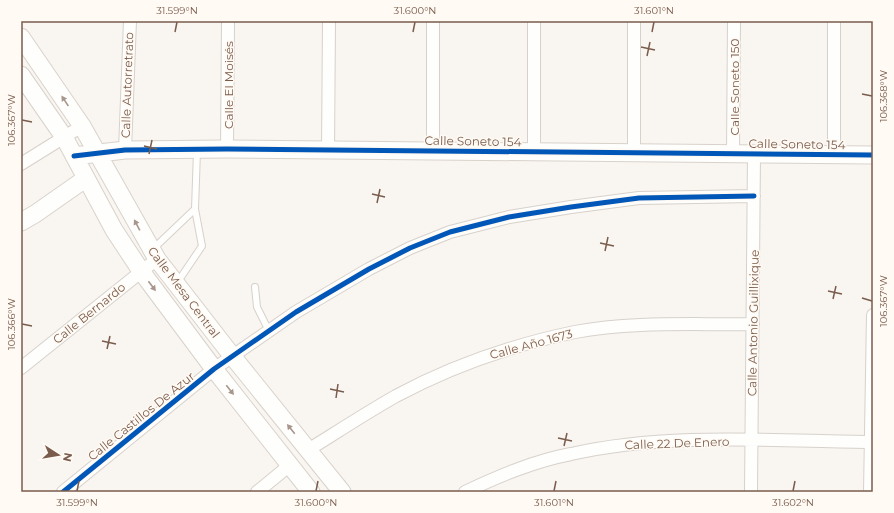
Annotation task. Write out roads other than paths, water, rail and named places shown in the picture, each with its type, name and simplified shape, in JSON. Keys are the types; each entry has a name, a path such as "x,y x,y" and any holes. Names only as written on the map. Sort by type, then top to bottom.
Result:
{"main road":[{"name":"Calle Mesa Central","path":"21,37 82,126 154,255 233,357 342,492"},
{"name":"Calle Mesa Central","path":"21,75 64,137 85,179 114,230 141,271 214,369 311,492"},
{"name":"Calle Soneto 154","path":"74,156 97,152 125,150 227,149 873,155"},
{"path":"21,222 85,179"}],"street":[{"name":"Calle Autorretrato","path":"125,150 130,21"},
{"name":"Calle El Moisés","path":"227,149 228,21"},
{"path":"328,150 329,21"},
{"path":"433,21 433,151"},
{"path":"534,21 534,152"},
{"path":"634,21 634,153"},
{"name":"Calle Soneto 150","path":"733,154 734,21"},
{"path":"834,21 834,155"},
{"path":"21,164 82,126"},
{"name":"Calle Antonio Guillixique","path":"751,492 754,154"},
{"name":"Calle Castillos De Azur","path":"62,492 214,369 296,312 369,269 410,248 450,232 509,217 639,198 754,196"},
{"name":"Calle Bernardo","path":"21,368 141,271 154,255"},
{"path":"870,492 873,315"},
{"name":"Calle Año 1673","path":"308,450 396,396 443,373 500,351 576,332 622,327 753,324"},
{"name":"Calle 22 De Enero","path":"465,492 528,466 570,454 608,447 667,441 872,442"},
{"path":"257,492 290,465"}],"lane":[{"path":"176,284 202,246 194,209 197,150"},
{"path":"154,255 194,209"},
{"path":"255,287 257,307 269,331"}]}
